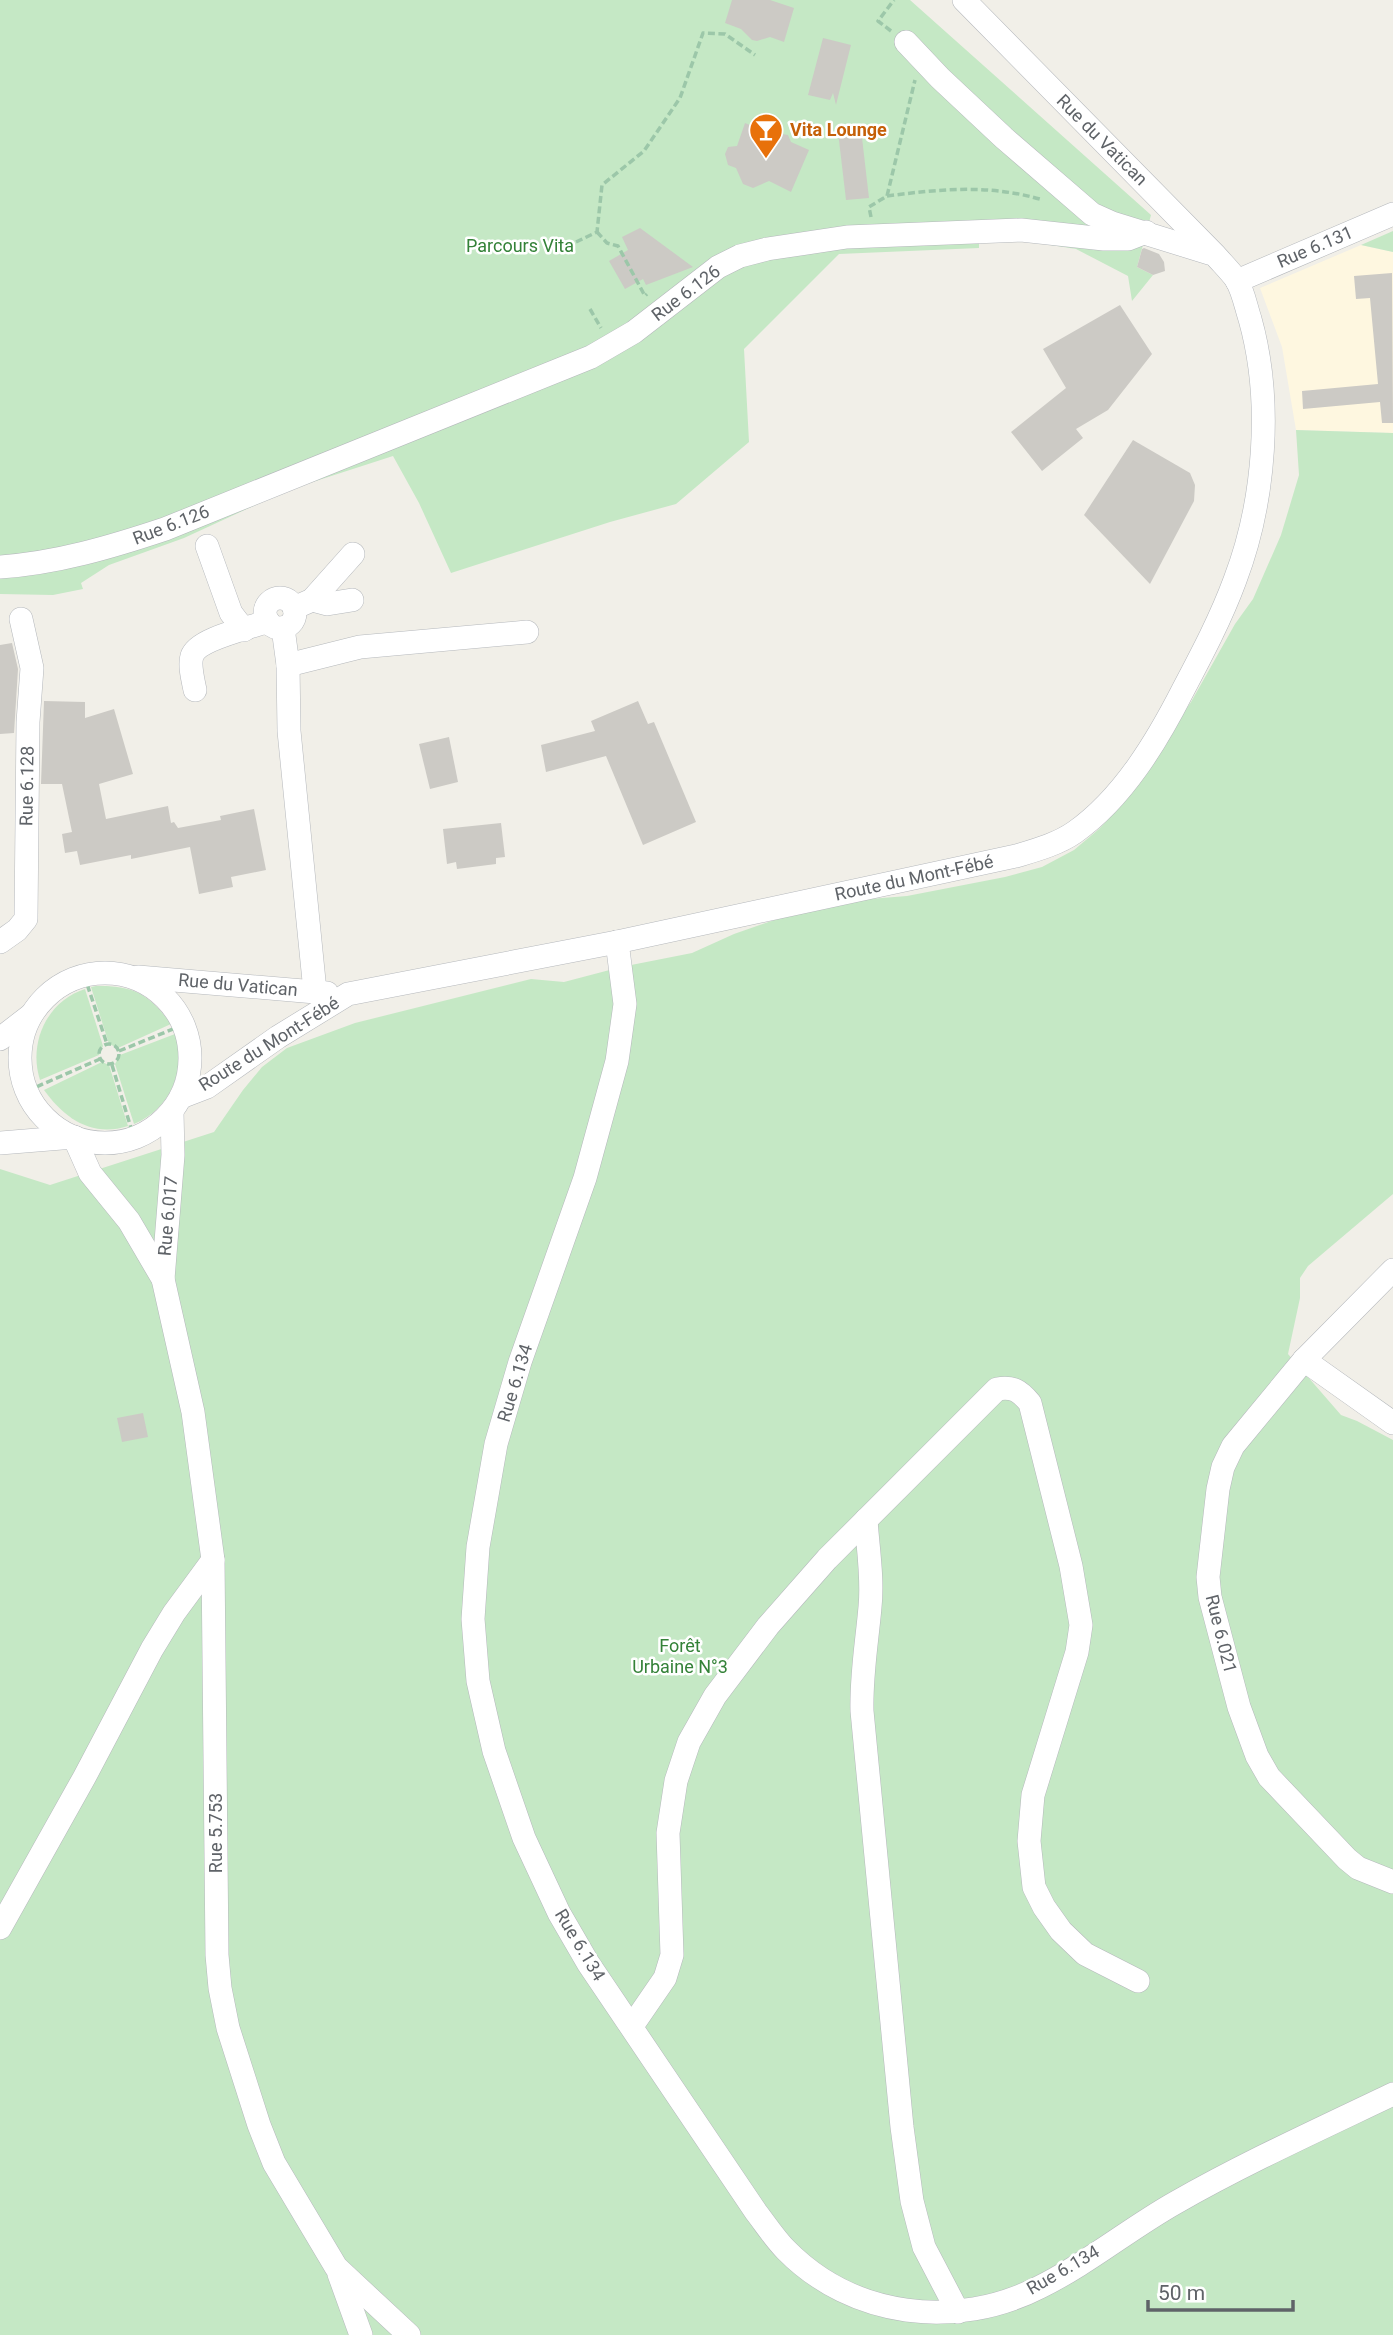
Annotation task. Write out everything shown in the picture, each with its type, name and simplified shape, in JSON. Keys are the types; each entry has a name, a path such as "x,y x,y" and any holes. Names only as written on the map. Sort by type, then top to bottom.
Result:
{"street":[{"name":"Rue du Vatican","path":"964,0 1216,255 1237,281"},
{"path":"914,49 977,113 1093,214 1112,223 1216,255"},
{"name":"Rue 6.131","path":"1237,281 1393,214"},
{"name":"Rue 6.126","path":"0,567 28,565 98,551 165,529 590,357 634,332 718,267 740,256 767,249 847,237 1021,230 1128,239 1146,232"},
{"name":"Route du Mont-Fébé","path":"176,1104 207,1087 278,1037 348,994 617,942 1016,856 1040,849 1074,833 1108,802 1168,719 1206,646 1236,579 1251,523 1262,459 1263,389 1253,332 1237,281"},
{"path":"207,546 231,613 244,630"},
{"path":"315,992 289,731 289,614 353,554"},
{"path":"195,690 192,654 210,641 289,614 352,600"},
{"name":"Rue 6.128","path":"0,943 18,930 26,919 28,722 32,668 21,619"},
{"path":"288,665 360,647 527,632"},
{"name":"Rue 6.134","path":"617,942 625,1004 617,1061 585,1178 520,1362 496,1444 478,1547 473,1619 478,1681 491,1740 524,1838 559,1913 588,1963 756,2213 785,2249 813,2273 848,2294 883,2308 920,2313 958,2312 1003,2301 1040,2287 1172,2204 1227,2174 1393,2094"},
{"name":"Rue 6.017","path":"163,1279 176,1104 190,1061 183,1025 170,1003 151,986 128,976 106,973 83,975 63,984 45,997 31,1015 22,1040 20,1066 27,1091 41,1114 62,1132 74,1138 104,1144 134,1138 155,1128 176,1104"},
{"name":"Rue du Vatican","path":"128,976 348,994"},
{"path":"0,1039 31,1015"},
{"path":"0,1143 74,1138"},
{"name":"Rue 6.017","path":"74,1138 90,1173 129,1220 163,1279"},
{"name":"Rue 6.021","path":"1393,1270 1309,1356 1233,1446 1223,1467 1218,1489 1209,1577 1210,1597 1239,1707 1257,1756 1269,1777 1358,1868 1393,1882"},
{"name":"Rue 5.753","path":"163,1279 193,1412 213,1560 217,1955 228,2028 274,2163 336,2267 409,2335"},
{"path":"1309,1356 1393,1423"},
{"path":"632,2026 665,1978 672,1955 668,1833 676,1781 689,1742 715,1696 768,1626 827,1559 997,1389 1008,1387 1020,1391 1030,1403 1070,1566 1081,1625 1077,1652 1033,1795 1029,1842 1034,1887 1061,1931 1085,1954 1138,1981"},
{"path":"866,1520 871,1579 861,1685 862,1711 902,2127 917,2226 933,2265 958,2312"},
{"path":"0,1928 152,1649 174,1613 213,1560"},
{"path":"336,2267 362,2335"}],"path":[{"path":"887,196 914,49 878,21 894,0"},
{"path":"665,308 654,290 645,296 618,246 607,243 597,232 602,185 644,151 680,98 704,33 725,34 755,55"},
{"path":"869,207 887,196 961,187 1023,194 1046,201"},
{"path":"576,242 597,232"},
{"path":"83,975 107,1044"},
{"path":"119,1051 183,1025"},
{"path":"107,1044 115,1045 119,1051 119,1059 112,1065 105,1064 100,1059 100,1049 107,1044"},
{"path":"27,1091 100,1059"},
{"path":"112,1065 134,1138"}],"shaded area":[{"path":"1361,245 1393,252 1393,433 1296,430 1282,347 1260,288"}],"green space":[{"name":"Parcours Vita","path":"0,0 910,0 1151,215 1137,267 1153,275 1132,301 1128,276 1076,249 1032,242 979,242 979,248 839,254 744,349 749,442 676,504 610,522 451,573 419,503 393,456 288,490 184,538 109,565 81,583 83,589 53,595 0,594"},
{"path":"1393,231 1393,252 1361,245"},
{"name":"Forêt Urbaine N°3","path":"1296,430 1393,433 1393,1194 1308,1266 1300,1278 1300,1298 1288,1354 1341,1415 1393,1440 1393,2335 0,2335 0,1169 50,1185 214,1132 262,1067 287,1048 355,1023 531,979 564,982 692,953 734,934 786,916 857,900 907,896 1005,877 1042,867 1074,850 1099,829 1127,799 1166,745 1174,726 1253,599 1281,535 1299,475"},
{"path":"91,987 120,987 139,993 155,1005 171,1024 118,1048 109,1044"},
{"path":"85,989 103,1046 99,1055 40,1080 37,1052 44,1025 60,1003"},
{"path":"175,1034 179,1061 172,1087 157,1109 134,1124 115,1064 120,1055"},
{"path":"102,1062 109,1065 128,1126 102,1129 80,1123 60,1109 44,1090"}],"building":[{"path":"732,0 770,0 794,8 784,42 770,37 752,40 741,29 725,23"},
{"path":"823,38 851,45 836,105 833,93 830,100 808,95"},
{"name":"Vita Lounge","path":"745,123 760,129 766,140 782,134 788,135 791,142 809,150 791,192 769,181 753,188 743,184 736,168 728,165 725,154 728,147 737,146"},
{"path":"861,129 869,198 846,200 838,132"},
{"path":"640,228 693,267 646,285 643,279 625,289 609,261 628,250 622,237"},
{"path":"1144,248 1159,254 1165,271 1153,275 1137,267"},
{"path":"1392,273 1393,423 1382,423 1380,402 1303,409 1302,391 1378,384 1370,298 1356,299 1354,276"},
{"path":"1120,305 1152,354 1108,410 1076,429 1083,438 1042,471 1011,432 1066,388 1043,349"},
{"path":"1133,440 1190,473 1195,485 1194,501 1150,584 1084,515"},
{"path":"12,643 18,669 14,733 0,734 0,645"},
{"path":"44,701 85,702 85,718 114,709 133,774 99,784 106,819 168,806 171,823 174,822 178,828 221,820 220,816 254,809 266,870 231,877 233,887 199,894 190,847 131,859 131,855 80,865 77,851 65,853 62,834 72,832 62,784 41,784"},
{"path":"638,701 648,724 654,722 696,822 643,845 606,756 546,772 541,745 595,731 591,721"},
{"path":"449,737 458,782 430,789 419,744"},
{"path":"501,823 505,857 496,858 496,864 457,869 456,862 447,864 443,829"},
{"path":"143,1413 148,1437 122,1442 117,1418"}],"place":[{"name":"Vita Lounge","path":"766,160"}]}
